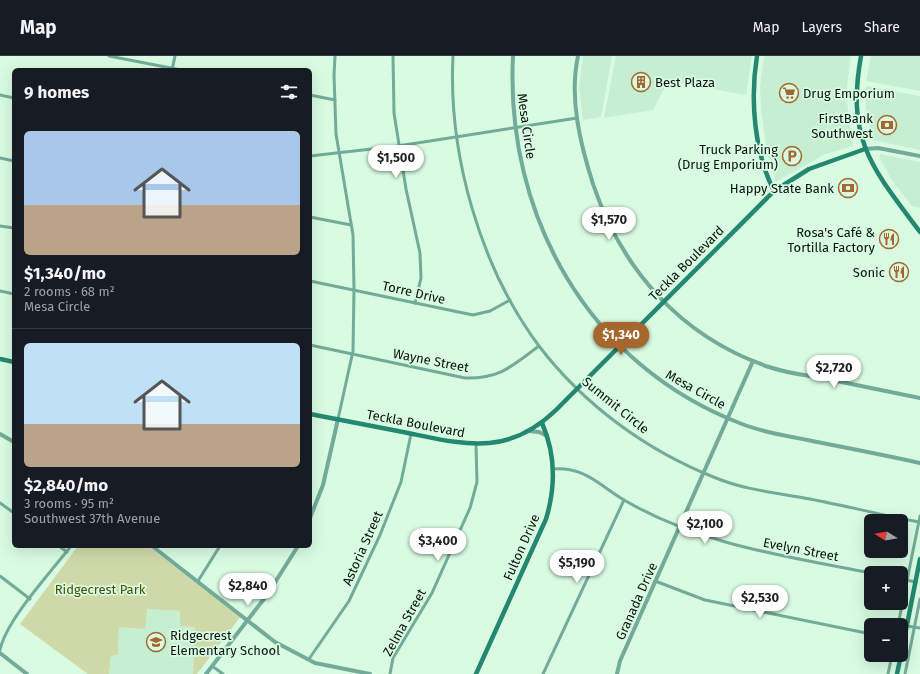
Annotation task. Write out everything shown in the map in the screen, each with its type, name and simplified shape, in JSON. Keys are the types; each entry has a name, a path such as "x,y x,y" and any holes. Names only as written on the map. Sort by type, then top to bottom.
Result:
{"main road":[{"path":"757,56 754,91 758,136 763,162 774,191"},
{"path":"861,56 856,99 860,128 865,149 879,178 920,232"},
{"name":"Teckla Boulevard","path":"312,414 462,444 476,444 506,440 527,431 542,423 774,191 809,169 865,149"},
{"path":"0,359 12,362"},
{"name":"Fulton Drive","path":"476,674 546,519 553,492 554,469 548,436 542,423"},
{"path":"908,621 920,559"},
{"path":"897,674 900,662"}],"street":[{"path":"109,56 167,68"},
{"path":"172,68 175,56"},
{"path":"312,513 323,485 352,354 354,289 351,225 336,134 334,100 335,56"},
{"path":"393,56 394,113 398,146 420,253 421,278 415,303"},
{"name":"Summit Circle","path":"453,56 452,96 457,137 466,183 478,225 494,267 510,300 539,346 577,388 606,414 646,443 703,473 746,487 919,522"},
{"name":"Mesa Circle","path":"512,56 512,98 518,147 531,197 549,243 566,277 591,316 619,346 644,369 674,390 691,401 727,418 759,430 920,463"},
{"path":"578,56 574,78 577,118 590,174 608,221 632,265 663,301 699,332 729,350 753,361 791,372 920,398"},
{"path":"0,95 12,98"},
{"path":"312,95 334,100"},
{"path":"312,156 398,146 577,118"},
{"path":"865,149 878,148 920,156"},
{"path":"0,158 12,161"},
{"path":"312,217 351,225"},
{"path":"0,226 12,228"},
{"name":"Torre Drive","path":"312,281 473,315 490,311 510,300"},
{"path":"0,291 12,294"},
{"name":"Wayne Street","path":"312,345 465,378 482,379 501,373 539,346"},
{"name":"Granada Drive","path":"617,674 620,661 678,527 753,361"},
{"path":"527,431 539,432 548,436"},
{"path":"0,434 12,441"},
{"name":"Astoria Street","path":"308,659 349,601 380,535 401,482 412,434"},
{"name":"Zelma Street","path":"390,674 393,658 432,594 470,508 477,482 476,444"},
{"name":"Evelyn Street","path":"554,469 565,468 580,472 624,500 678,527 740,547 864,572"},
{"path":"543,674 624,500"},
{"path":"0,503 12,512"},
{"path":"908,575 920,516"},
{"path":"62,548 67,552"},
{"path":"27,674 0,652 2,642 13,621 70,548"},
{"path":"155,548 275,642 315,663 370,674"},
{"path":"198,581 219,548"},
{"path":"206,674 267,595 297,548"},
{"path":"0,576 30,599"},
{"path":"908,580 916,582"},
{"path":"655,581 705,600 864,633"},
{"path":"905,674 920,599"},
{"path":"908,626 920,628"},
{"path":"888,674 891,662"},
{"path":"212,666 223,674"}],"shaded area":[{"path":"583,56 612,56 601,117 583,120 579,86"},
{"path":"616,56 752,56 746,95 668,81 653,110 604,118"},
{"path":"764,56 851,56 846,95 853,146 823,155 776,182 767,153 761,109 760,87"},
{"path":"871,56 920,56 920,91 866,81"},
{"path":"866,86 920,96 920,150 873,140 866,113"},
{"path":"880,154 920,162 920,208 912,206 891,179 879,156"},
{"name":"Ridgecrest Elementary School","path":"146,609 181,611 195,627 193,674 109,674 111,656 118,655 119,627"}],"green space":[{"name":"Ridgecrest Park","path":"77,548 151,548 241,616 197,674 193,674 195,627 180,626 180,611 147,609 145,629 119,627 118,655 111,656 109,674 88,674 20,624"}],"place":[{"name":"Best Plaza","path":"641,82"},
{"name":"Drug Emporium","path":"789,93"},
{"name":"FirstBank Southwest","path":"887,125"},
{"name":"Truck Parking (Drug Emporium)","path":"792,156"},
{"name":"Happy State Bank","path":"848,188"},
{"name":"Rosa's Café & Tortilla Factory","path":"889,239"},
{"name":"Sonic","path":"899,272"},
{"name":"Ridgecrest Elementary School","path":"156,642"}]}
